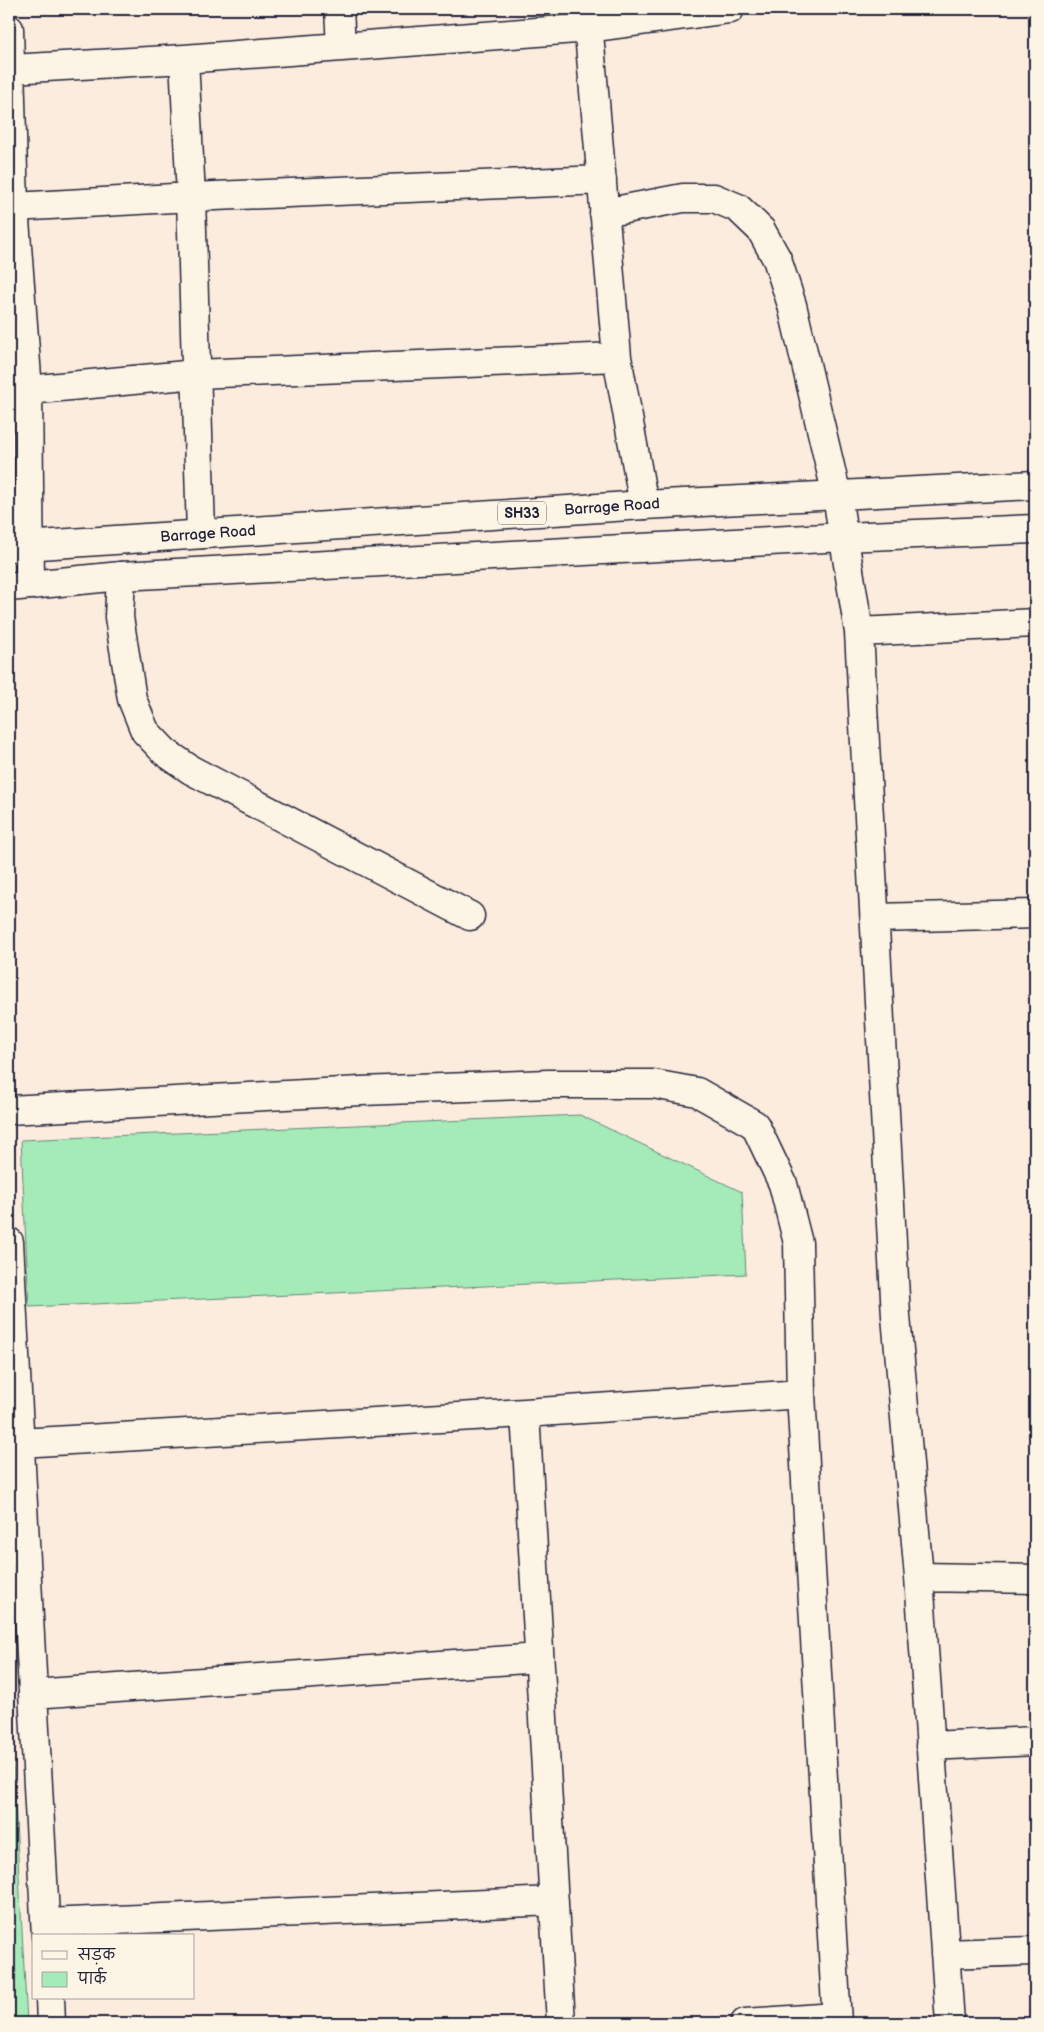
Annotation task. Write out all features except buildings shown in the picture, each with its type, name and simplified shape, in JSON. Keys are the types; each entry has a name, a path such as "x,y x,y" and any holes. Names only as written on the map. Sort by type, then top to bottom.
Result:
{"street":[{"path":"338,9 341,47"},
{"path":"11,69 184,59 341,47 588,18 730,9"},
{"path":"588,18 617,357 644,505"},
{"path":"9,29 14,207 28,390 19,547 20,586 121,576 844,536 1035,529"},
{"path":"184,59 191,197 201,534"},
{"path":"14,207 191,197 602,180"},
{"path":"604,213 683,198 714,198 738,208 761,230 777,259 792,304 837,496 859,632 896,1316 919,1577 950,2023"},
{"path":"28,390 196,374 617,357"},
{"name":"Barrage Road","path":"19,547 644,505 1035,485"},
{"path":"121,576 120,617 132,699 145,731 166,752 191,770 470,916"},
{"path":"859,632 1035,623"},
{"path":"875,918 1035,914"},
{"path":"9,1110 361,1090 548,1084 652,1084 697,1092 756,1125 783,1184 798,1243 800,1394 837,2020 745,2023"},
{"path":"9,1242 46,1929 554,1901"},
{"path":"20,1443 525,1413 800,1394"},
{"path":"525,1413 561,2023"},
{"path":"919,1577 1035,1579"},
{"path":"34,1694 539,1658"},
{"path":"930,1746 1035,1741"},
{"path":"946,1954 1035,1951"},
{"path":"50,2000 51,2023"}],"green space":[{"path":"580,1115 742,1192 746,1274 29,1307 21,1140"},
{"path":"9,1691 27,2023 9,2023"}]}
